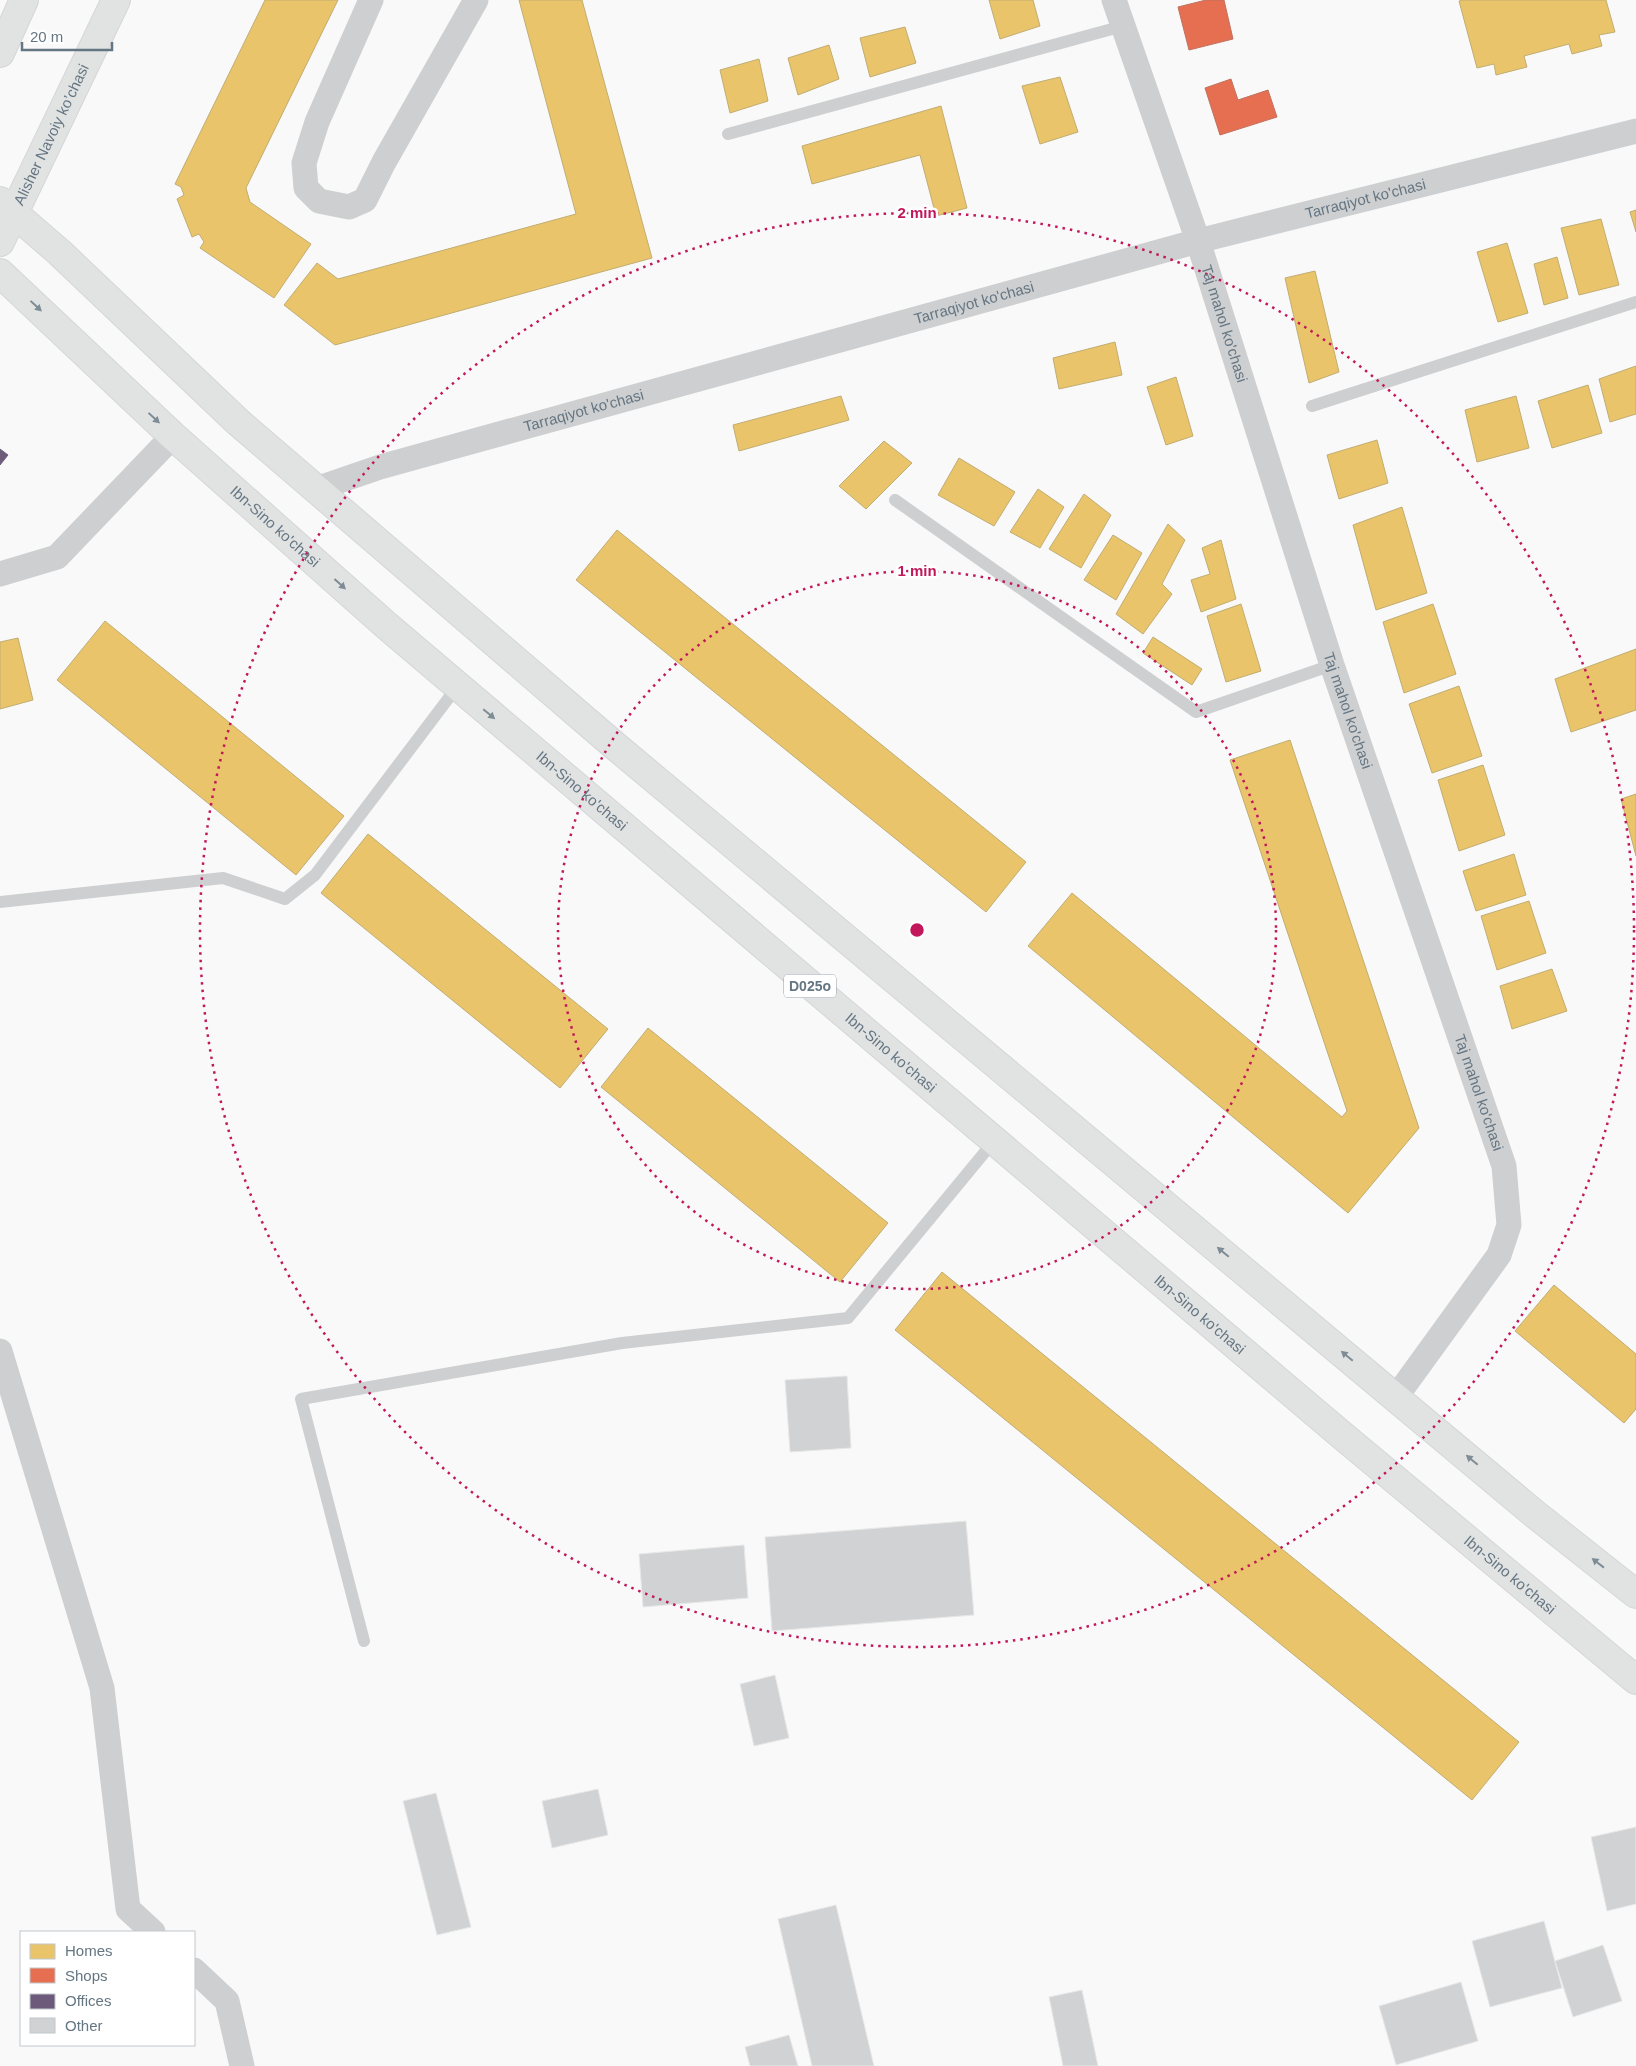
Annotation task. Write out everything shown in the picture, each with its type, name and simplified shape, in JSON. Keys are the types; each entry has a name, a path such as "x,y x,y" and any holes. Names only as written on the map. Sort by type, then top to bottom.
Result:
{"main road":[{"path":"0,53 24,0"},
{"name":"Alisher Navoiy ko’chasi","path":"0,242 7,206 116,0"},
{"path":"7,206 238,422 614,745 1536,1515 1636,1594"},
{"name":"Ibn-Sino ko'chasi","path":"0,273 173,436 458,687 1344,1437 1636,1680"}],"street":[{"path":"371,0 317,122 304,164 306,188 319,201 349,207 365,200 384,162 476,0"},
{"name":"Taj mahol ko'chasi","path":"1114,0 1198,241 1332,665 1504,1166 1508,1225 1499,1255 1396,1397"},
{"name":"Tarraqiyot ko'chasi","path":"316,489 390,464 1198,241 1636,131"},
{"path":"0,574 57,557 173,436"},
{"path":"0,1352 102,1688 128,1909 152,1931"},
{"path":"195,1971 227,2001 242,2066"}],"lane":[{"path":"728,134 1124,26"},
{"path":"1312,406 1636,302"},
{"path":"896,500 1196,712 1332,665"},
{"path":"0,902 223,878 285,899 316,875 458,687"},
{"path":"364,1641 301,1399 622,1343 848,1318 994,1141"}],"building: Homes":[{"path":"265,0 338,0 246,188 250,202 311,244 274,298 200,248 204,242 199,234 192,237 177,199 184,195 181,187 175,184"},
{"path":"519,0 582,0 652,258 335,345 284,305 317,263 338,279 576,214"},
{"path":"989,0 1033,0 1040,26 1000,39"},
{"path":"1606,0 1615,32 1599,35 1602,46 1572,54 1569,44 1524,56 1527,67 1496,75 1494,64 1477,68 1459,1"},
{"path":"905,27 916,63 870,77 860,38"},
{"path":"829,45 839,79 798,95 788,58"},
{"path":"759,59 768,101 730,113 720,70"},
{"path":"1060,77 1078,132 1040,144 1022,86"},
{"path":"941,106 967,208 936,216 920,155 812,184 802,146"},
{"path":"1636,210 1636,232 1630,212"},
{"path":"1601,219 1619,285 1579,295 1561,228"},
{"path":"1507,243 1528,313 1498,322 1477,252"},
{"path":"1557,257 1568,298 1544,305 1534,264"},
{"path":"1315,271 1339,372 1309,383 1285,278"},
{"path":"1115,342 1122,375 1059,389 1053,358"},
{"path":"1636,366 1636,414 1610,422 1599,379"},
{"path":"1176,377 1193,436 1166,445 1147,387"},
{"path":"1588,385 1602,433 1552,448 1538,401"},
{"path":"841,396 849,420 739,451 733,425"},
{"path":"1516,396 1529,448 1477,462 1465,410"},
{"path":"1377,440 1388,483 1339,499 1327,455"},
{"path":"884,441 912,463 866,509 839,486"},
{"path":"959,458 1015,492 994,526 938,495"},
{"path":"1038,489 1064,507 1040,548 1010,532"},
{"path":"1084,494 1111,515 1081,568 1049,549"},
{"path":"1402,507 1427,593 1376,610 1353,525"},
{"path":"1168,524 1185,540 1162,584 1172,594 1143,634 1116,614"},
{"path":"617,530 1026,862 986,912 576,580"},
{"path":"1113,535 1142,553 1116,600 1084,580"},
{"path":"1221,540 1236,599 1201,612 1191,580 1210,574 1202,548"},
{"path":"1241,604 1261,671 1226,682 1207,616"},
{"path":"1433,604 1456,674 1404,693 1383,622"},
{"path":"105,621 344,816 296,875 57,680"},
{"path":"1153,637 1202,669 1192,685 1143,653"},
{"path":"18,638 33,700 0,709 0,642"},
{"path":"1636,649 1636,710 1571,732 1555,679"},
{"path":"1459,686 1482,756 1432,773 1409,704"},
{"path":"1290,740 1419,1128 1348,1213 1028,946 1072,893 1342,1117 1347,1111 1230,760"},
{"path":"1483,765 1505,835 1459,851 1438,780"},
{"path":"1636,794 1636,856 1621,799"},
{"path":"368,834 608,1029 560,1088 321,893"},
{"path":"1514,854 1526,895 1476,911 1463,871"},
{"path":"1529,901 1546,953 1497,970 1481,916"},
{"path":"1552,969 1567,1011 1512,1029 1500,986"},
{"path":"648,1028 888,1223 840,1282 601,1087"},
{"path":"942,1272 1519,1742 1472,1800 895,1330"},
{"path":"1554,1285 1636,1354 1636,1409 1624,1423 1515,1331"}],"building: Shops":[{"path":"1206,0 1224,0 1233,39 1189,50 1178,7"},
{"path":"1231,79 1238,100 1268,90 1277,117 1220,135 1205,88"}],"building: Offices":[{"path":"0,449 8,455 0,465"}],"building: Other":[{"path":"847,1376 851,1448 790,1452 785,1380"},
{"path":"966,1521 974,1615 772,1631 765,1537"},
{"path":"744,1545 748,1598 643,1607 639,1554"},
{"path":"775,1675 789,1738 754,1746 740,1684"},
{"path":"598,1789 608,1835 552,1848 542,1801"},
{"path":"436,1793 471,1927 437,1935 403,1801"},
{"path":"1636,1827 1636,1904 1607,1911 1591,1837"},
{"path":"836,1905 874,2066 812,2066 778,1919"},
{"path":"1544,1921 1562,1988 1490,2007 1472,1941"},
{"path":"1603,1945 1622,2001 1573,2017 1555,1961"},
{"path":"1461,1982 1478,2041 1396,2065 1379,2006"},
{"path":"1082,1990 1098,2066 1063,2066 1049,1997"},
{"path":"789,2035 798,2066 750,2066 745,2047"}]}
